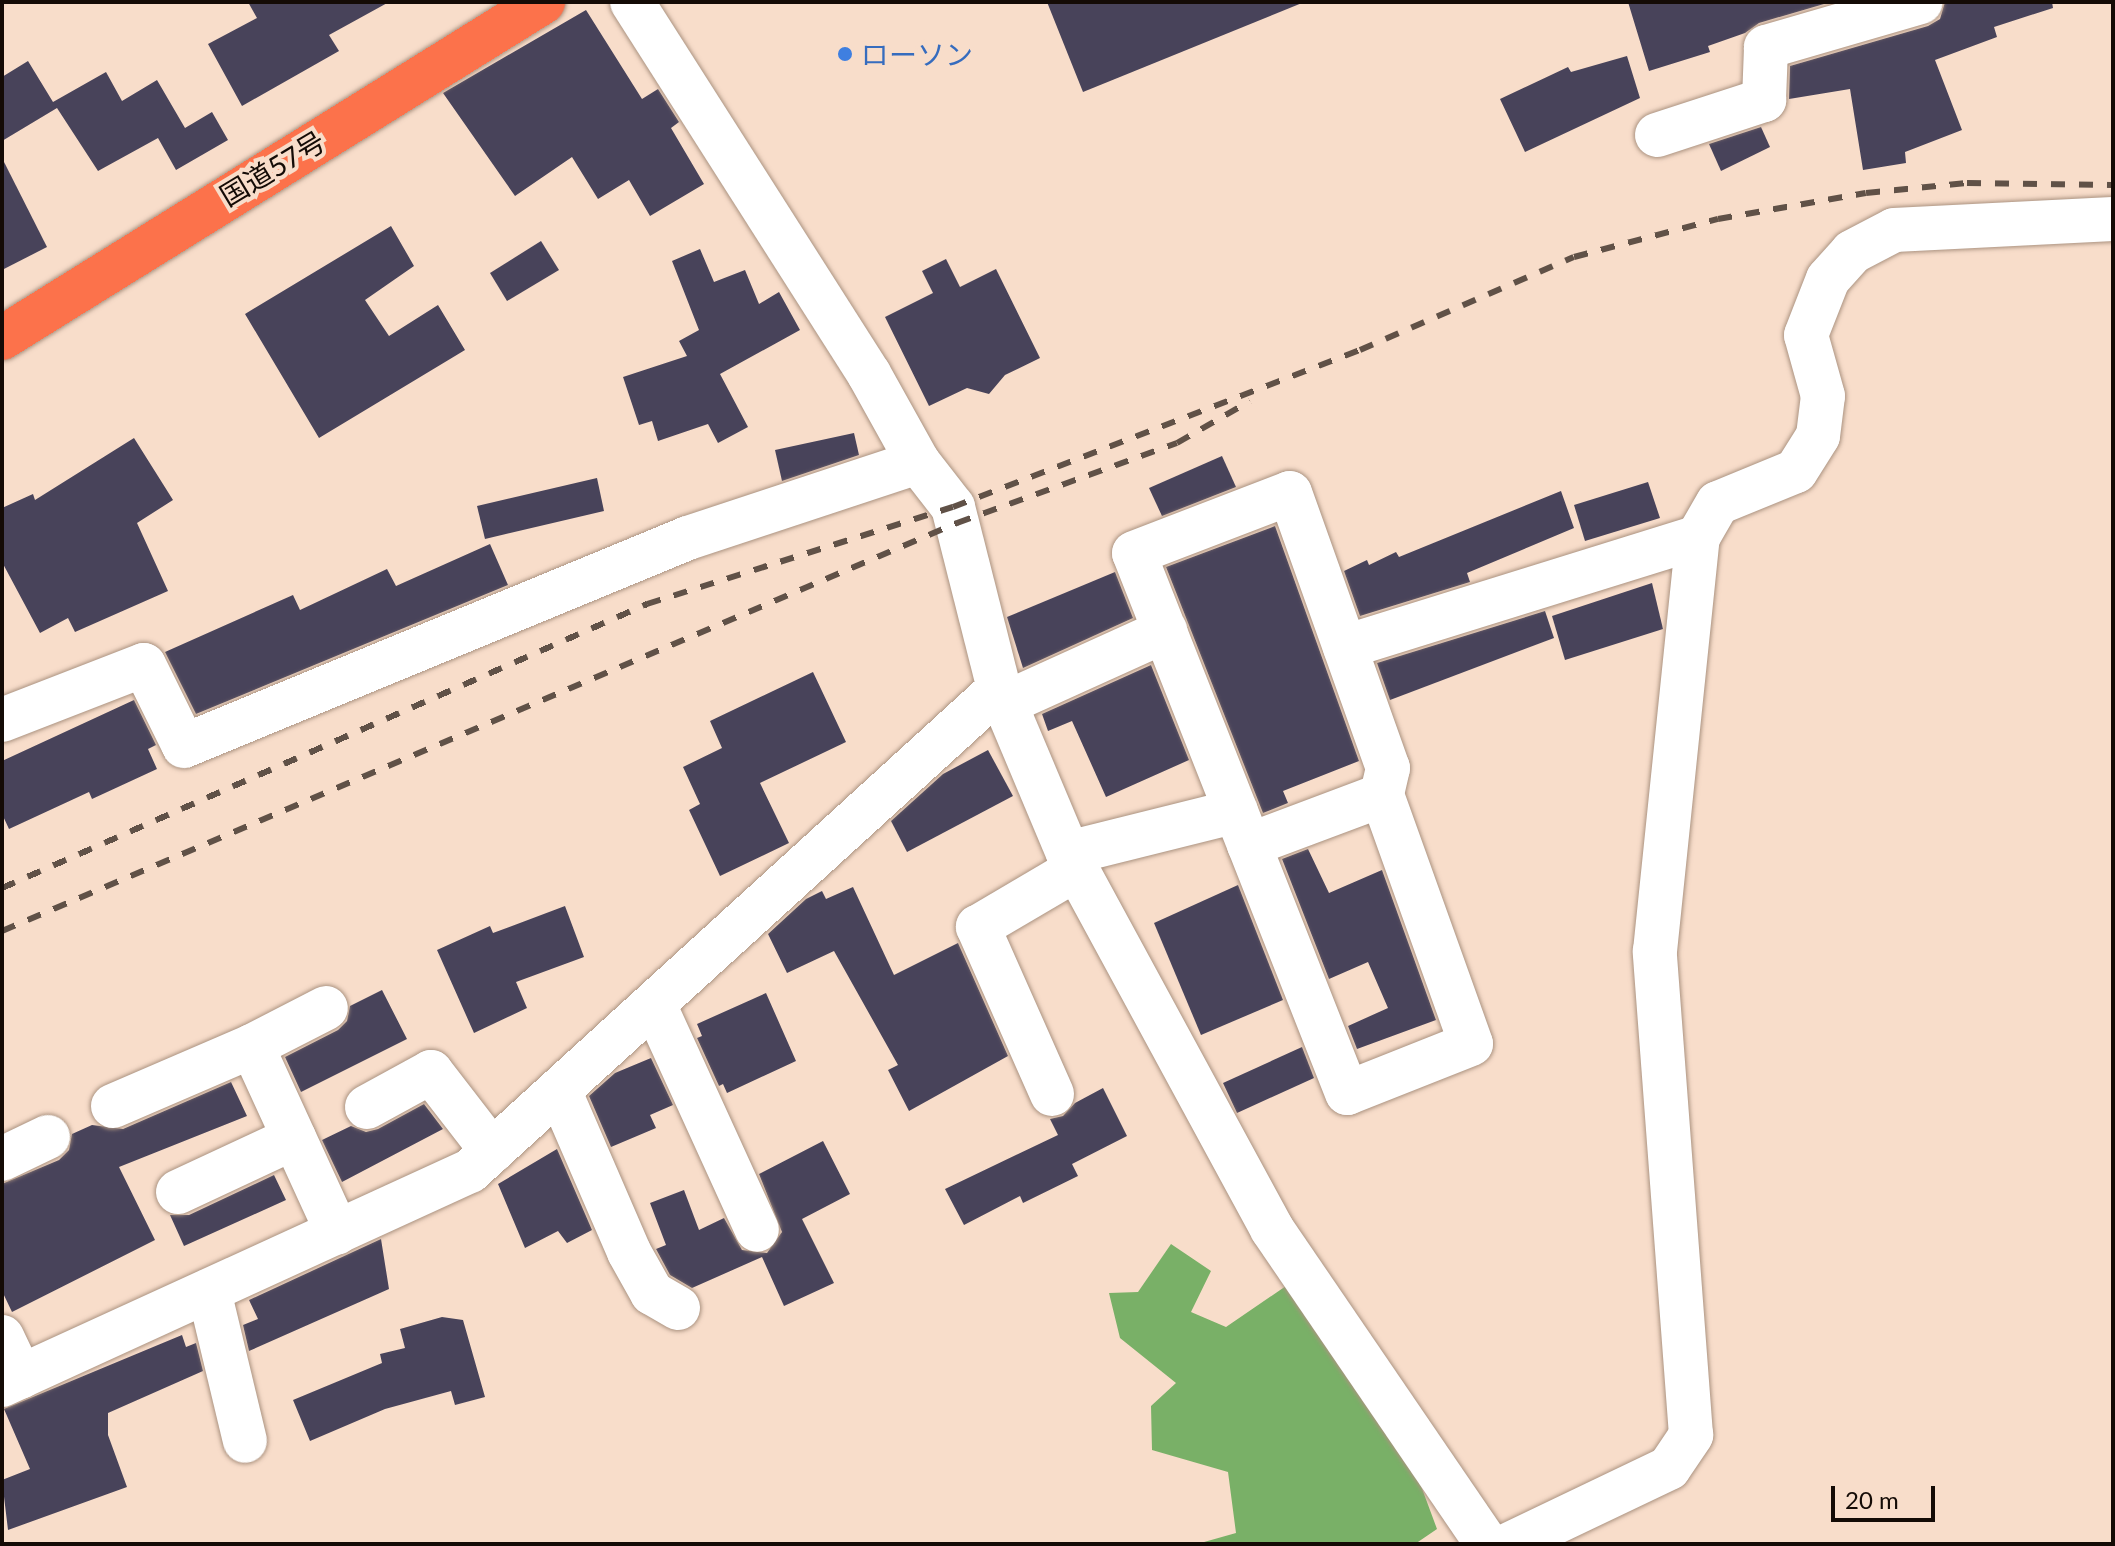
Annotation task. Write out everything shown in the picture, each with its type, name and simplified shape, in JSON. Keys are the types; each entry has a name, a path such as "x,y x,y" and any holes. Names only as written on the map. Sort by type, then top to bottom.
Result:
{"highway":[{"name":"国道57号","path":"2,338 543,2"}],"street":[{"path":"632,2 869,374 918,462 953,507 1002,696 1073,860 1272,1229 1487,1544"},
{"path":"1657,135 1764,100 1766,47 1851,12 1921,2"},
{"path":"1510,1544 1669,1468 1691,1435 1655,951 1698,537 1718,503 1796,471 1818,436 1823,396 1806,335 1828,279 1852,252 1894,230 2113,219"},
{"path":"2,720 144,665 184,746 688,538 918,462"},
{"path":"1290,493 1345,647 1388,768 1382,795 1471,1044 1347,1093 1134,553 1290,493"},
{"path":"1345,647 1698,537"},
{"path":"2,1337 11,1381 470,1171 1002,696 1165,631"},
{"path":"1052,1094 978,927 1073,860 1243,828 1382,795"},
{"path":"654,1004 757,1230"},
{"path":"113,1106 252,1046 326,1008"},
{"path":"252,1046 337,1232"},
{"path":"367,1107 431,1072 492,1151"},
{"path":"559,1090 629,1252 652,1293 678,1308"},
{"path":"2,1159 48,1137"},
{"path":"178,1192 294,1138"},
{"path":"209,1291 245,1441"}],"green space":[{"path":"1171,1244 1211,1271 1191,1312 1226,1327 1286,1286 1410,1456 1437,1529 1415,1544 1197,1544 1236,1533 1228,1472 1152,1450 1151,1406 1176,1383 1120,1338 1109,1293 1138,1292"}],"building":[{"path":"248,2 389,2 329,35 339,51 242,106 208,44 257,18"},
{"path":"1047,2 1302,2 1302,3 1083,92"},
{"path":"1628,2 1824,4 1759,23 1745,33 1708,46 1710,52 1649,71"},
{"path":"1945,2 2052,2 2053,8 1994,27 1997,37 1935,60 1962,130 1905,152 1906,163 1863,170 1850,89 1789,99 1790,66 1928,26 1940,19"},
{"path":"586,10 642,99 658,89 679,122 671,128 704,184 650,216 629,180 598,199 572,157 515,196 443,93"},
{"path":"1627,56 1640,98 1525,152 1500,99 1568,67 1571,72"},
{"path":"28,61 53,102 106,72 122,101 157,80 185,128 212,112 228,140 176,170 158,138 98,171 57,108 2,141 2,77"},
{"path":"1761,127 1770,147 1721,171 1709,144"},
{"path":"2,158 47,247 2,270"},
{"path":"391,226 414,266 365,300 389,336 438,305 465,350 319,438 245,314"},
{"path":"541,241 559,270 507,301 490,273"},
{"path":"700,249 714,282 745,270 759,304 779,292 800,330 720,374 748,427 718,443 708,424 658,441 652,421 639,425 623,377 687,356 679,341 699,330 672,261"},
{"path":"946,259 960,287 996,269 1040,358 1005,375 989,394 967,388 929,406 885,317 933,293 922,271"},
{"path":"854,433 859,455 782,481 775,450"},
{"path":"134,438 173,500 137,523 168,591 75,632 68,618 40,633 2,562 2,508 33,494 35,500"},
{"path":"1222,456 1236,487 1162,516 1149,488"},
{"path":"597,478 604,511 485,539 477,506"},
{"path":"1648,482 1660,518 1585,541 1574,505"},
{"path":"1561,491 1574,528 1467,573 1470,582 1360,616 1344,571 1367,560 1369,565 1396,552 1399,557"},
{"path":"1275,526 1359,761 1283,791 1288,803 1263,813 1166,567"},
{"path":"490,544 508,585 196,714 165,652 293,595 300,610 387,569 396,586"},
{"path":"1115,572 1133,618 1023,668 1007,617"},
{"path":"1652,583 1663,629 1565,660 1552,616"},
{"path":"1545,611 1554,638 1390,700 1377,663"},
{"path":"1151,665 1189,760 1106,797 1072,721 1048,731 1042,714"},
{"path":"813,672 846,742 760,783 789,843 720,876 689,810 700,804 683,767 722,748 710,721"},
{"path":"134,700 156,745 148,749 157,769 92,799 89,792 9,829 2,814 2,761"},
{"path":"988,750 1013,796 907,852 891,821 943,774"},
{"path":"1308,849 1329,893 1382,870 1436,1020 1357,1049 1348,1026 1388,1008 1368,962 1329,979 1282,859"},
{"path":"1238,885 1283,1000 1201,1035 1154,923"},
{"path":"853,887 894,975 958,943 1008,1056 909,1111 888,1070 898,1065 834,951 787,973 768,934 806,899 822,891 826,899"},
{"path":"565,906 584,957 516,982 527,1008 474,1033 437,950 490,926 493,933"},
{"path":"382,990 407,1039 301,1092 285,1057 338,1030 347,1021 350,1006"},
{"path":"766,993 796,1061 727,1093 723,1084 719,1086 697,1038 702,1036 697,1024"},
{"path":"1302,1047 1314,1078 1237,1113 1223,1083"},
{"path":"651,1058 673,1105 650,1115 656,1128 611,1147 589,1096 615,1073"},
{"path":"231,1082 247,1116 119,1167 155,1240 12,1312 2,1291 2,1184 59,1160 69,1150 72,1134 92,1125 123,1129"},
{"path":"1103,1088 1127,1136 1072,1164 1078,1176 1023,1203 1020,1196 964,1225 945,1189 1058,1135 1050,1119 1063,1116 1075,1103"},
{"path":"424,1104 443,1129 342,1182 322,1140 351,1126 366,1132 378,1129"},
{"path":"823,1141 850,1194 802,1219 834,1283 784,1306 762,1257 692,1288 670,1275 656,1249 666,1245 650,1203 684,1190 699,1230 724,1218 742,1250 767,1253 782,1232 759,1174"},
{"path":"557,1149 592,1230 567,1243 558,1231 525,1248 498,1184"},
{"path":"274,1175 286,1200 184,1246 170,1215 189,1215"},
{"path":"381,1239 389,1289 249,1351 243,1325 258,1319 249,1300"},
{"path":"442,1317 463,1320 485,1397 455,1405 451,1391 385,1409 310,1441 293,1400 382,1363 380,1354 405,1348 400,1329"},
{"path":"182,1335 186,1347 196,1343 203,1371 108,1413 108,1435 127,1487 8,1530 2,1480 30,1469 4,1409"}],"railway":[{"path":"2,888 647,604 953,507 1360,350 1574,257 1718,219 1866,193 1967,183 2113,185"},
{"path":"2,931 957,523 1177,443 1250,401"}],"place":[{"name":"ローソン","path":"845,54"}]}
